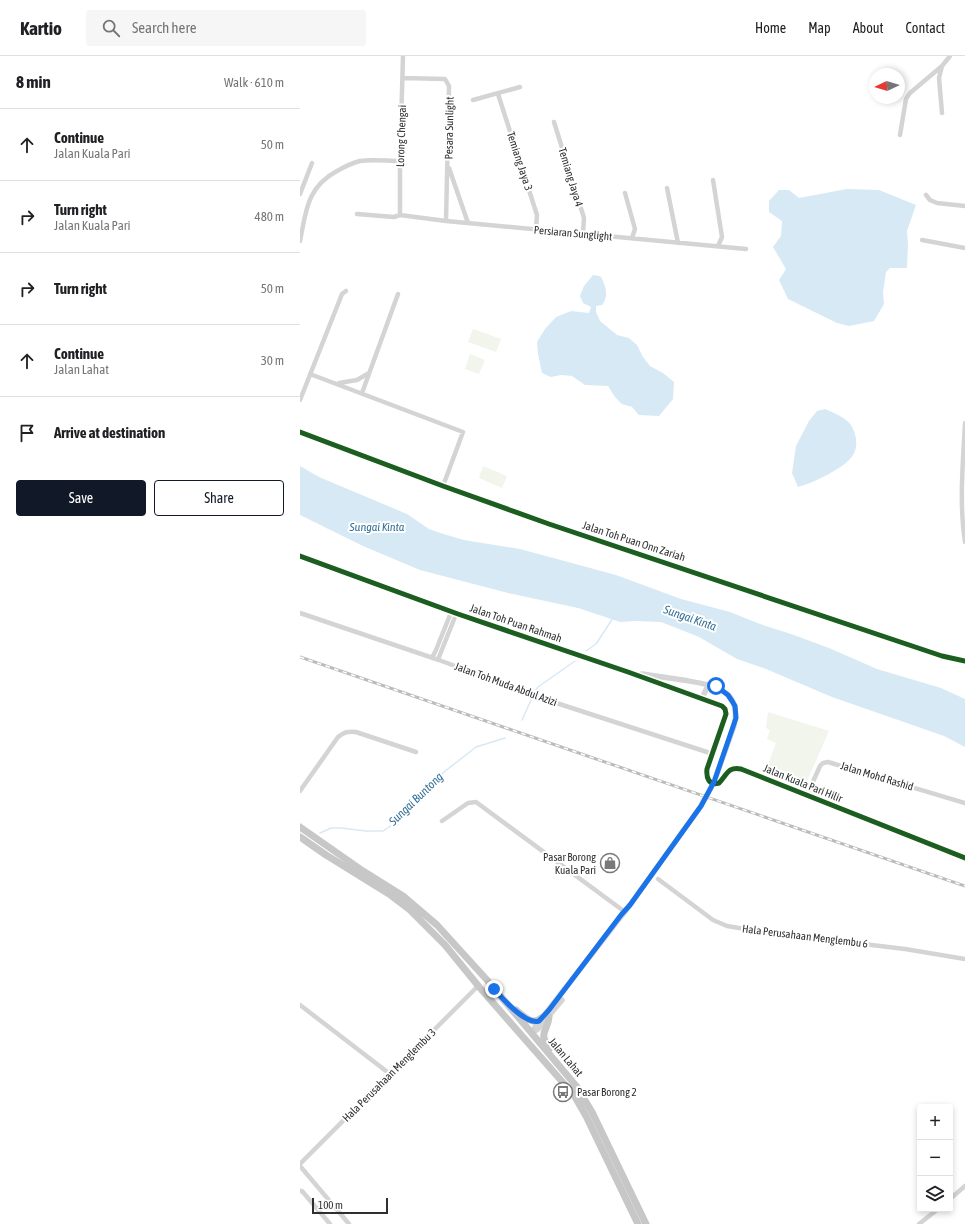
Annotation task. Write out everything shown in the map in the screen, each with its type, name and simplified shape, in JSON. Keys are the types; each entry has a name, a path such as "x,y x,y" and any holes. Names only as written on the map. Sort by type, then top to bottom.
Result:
{"main road":[{"name":"Jalan Lahat","path":"300,827 363,871 403,896 437,925 509,1006 577,1087 592,1112 646,1224"},
{"path":"300,837 326,856 389,894 410,910 444,944 478,986 572,1094"},
{"path":"478,986 482,987 488,992 523,1030 532,1033 534,1044 564,1078 586,1116 638,1224"},
{"path":"509,1006 531,1021 535,1022 545,1018 543,1033 544,1038 565,1066 577,1087"}],"street":[{"name":"Lorong Chengai","path":"400,215 403,56"},
{"path":"900,135 906,99 910,93 942,66 950,56"},
{"path":"942,66 939,78 942,113"},
{"name":"Pesara Sunlight","path":"403,78 445,79 449,86 446,221"},
{"path":"474,100 520,87"},
{"name":"Temiang Jaya 3","path":"498,94 537,215 536,229"},
{"name":"Temiang Jaya 4","path":"554,122 584,218 583,233"},
{"path":"300,241 306,208 311,195 321,182 328,176 346,166 361,161 400,161"},
{"path":"300,194 312,163"},
{"path":"448,164 468,223"},
{"path":"713,180 722,237 718,246"},
{"path":"667,188 678,243"},
{"path":"625,193 635,229 632,238"},
{"path":"926,195 930,200 936,202 965,206"},
{"path":"300,208 306,208"},
{"name":"Persiaran Sunglight","path":"357,214 394,217 400,215 446,221 746,249"},
{"path":"922,240 965,248"},
{"path":"300,400 342,294 346,291"},
{"path":"362,393 398,294"},
{"path":"335,383 357,380 370,373"},
{"path":"310,374 463,432 443,486"},
{"path":"965,423 962,490 963,529 965,542"},
{"name":"Jalan Toh Puan Onn Zariah","path":"300,432 549,524 935,653 965,661"},
{"name":"Jalan Toh Puan Rahmah","path":"300,556 458,614 702,698 722,706 725,709"},
{"path":"439,660 439,651 450,615 449,610"},
{"name":"Jalan Toh Muda Abdul Azizi","path":"300,613 439,660 546,699 713,754"},
{"path":"432,658 439,651 455,617 458,614"},
{"path":"532,1033 535,1027 545,1018 630,905 701,806 714,782 736,718 735,706 732,701 728,695 716,686 628,672"},
{"path":"702,698 709,684"},
{"name":"Jalan Kuala Pari Hilir","path":"725,709 725,719 706,775 708,780 713,784 719,783 728,771 736,768 965,858"},
{"path":"300,791 338,737 348,731 356,732 416,752"},
{"name":"Jalan Mohd Rashid","path":"807,795 820,766 823,763 828,762 965,803"},
{"path":"442,821 468,803 476,802 624,912"},
{"name":"Hala Perusahaan Menglembu 6","path":"658,879 713,920 727,926 764,932 897,948 965,959"},
{"name":"Hala Perusahaan Menglembu 3","path":"300,1165 478,986"},
{"path":"300,1005 390,1074"},
{"path":"300,1165 349,1224"},
{"path":"953,1197 965,1186"},
{"path":"300,1192 302,1191 330,1224"},
{"path":"919,1224 934,1212"}],"shaded area":[{"path":"473,329 501,339 496,352 468,342"},
{"path":"470,354 485,360 479,374 465,369"},
{"path":"483,466 507,476 502,488 479,478"},
{"path":"768,712 829,731 804,788 765,773 776,743 767,739 770,730 766,728"}],"water":[{"path":"847,189 879,190 916,205 907,231 907,268 890,268 886,272 883,292 884,304 874,321 849,326 837,323 788,299 779,280 786,269 773,247 781,236 782,221 769,212 769,201 779,190 789,190 799,198"},
{"path":"593,275 600,276 606,290 604,302 602,305 596,306 596,312 600,321 617,335 629,338 637,345 643,357 650,366 663,373 674,382 673,399 659,416 639,415 632,407 622,404 615,397 608,386 585,385 572,376 561,375 551,377 542,373 537,342 545,329 556,317 571,311 589,313 591,307 583,303 580,296 584,286"},
{"path":"825,409 843,417 849,422 856,440 855,451 849,460 836,470 820,479 798,487 792,473 796,446 809,421 817,411"},
{"name":"Sungai Kinta","path":"300,466 319,477 407,514 429,529 440,533 464,540 520,549 616,575 681,599 730,612 794,635 829,648 877,669 941,688 965,699 965,747 944,736 832,697 766,669 737,659 699,637 661,622 620,622 578,608 508,593 420,570 363,546 300,515"}],"waterway":[{"name":"Sungai Buntong","path":"586,651 596,644 613,618"},
{"name":"Sungai Buntong","path":"536,690 538,687 575,661"},
{"name":"Sungai Buntong","path":"522,720 532,698"},
{"name":"Sungai Buntong","path":"320,833 331,828 383,831 401,819 418,796 444,772 476,747 505,738"}],"railway":[{"path":"300,657 965,886"}],"cycle path":[{"path":"300,432 549,524 942,656 965,661"},
{"path":"300,556 458,614 722,706 725,709 726,714 707,769 707,775 711,782 716,784 719,783 730,770 737,768 741,769 965,858"}],"place":[{"name":"Pasar Borong Kuala Pari","path":"610,863"},
{"name":"Pasar Borong 2","path":"563,1092"}],"route":[{"path":"494,989 509,1006 531,1021 539,1021 566,989 630,905 701,806 714,782 736,718 735,706 732,701 728,695 716,686"}]}
